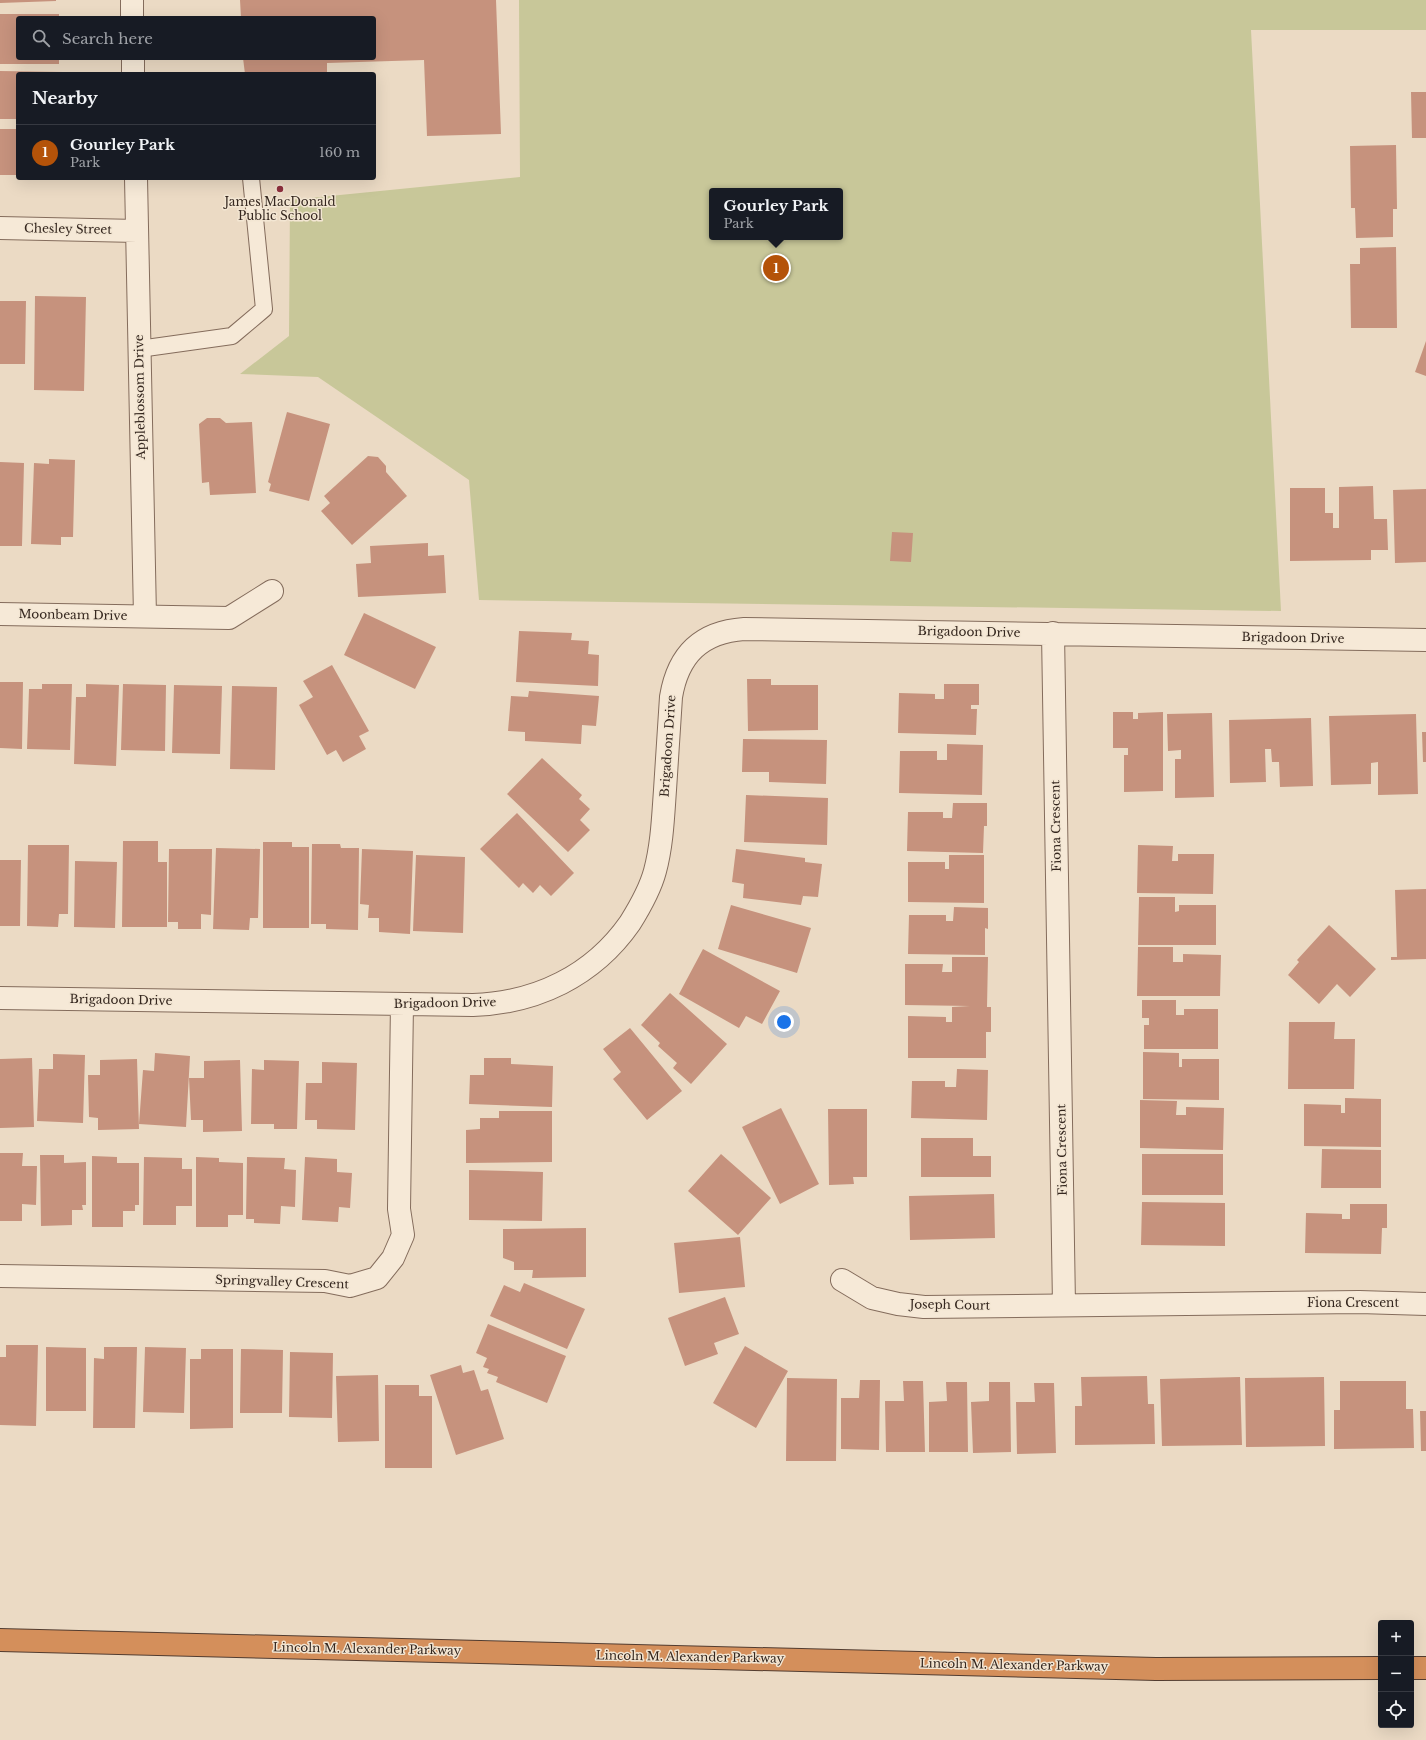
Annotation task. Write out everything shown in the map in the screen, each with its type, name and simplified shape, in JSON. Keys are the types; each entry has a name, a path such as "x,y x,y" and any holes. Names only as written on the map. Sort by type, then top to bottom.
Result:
{"highway":[{"name":"Lincoln M. Alexander Parkway","path":"0,1640 1156,1669 1378,1668"},
{"path":"1414,1668 1426,1668"}],"street":[{"path":"132,0 132,16"},
{"path":"133,60 133,72"},
{"name":"Appleblossom Drive","path":"136,180 145,616"},
{"name":"Chesley Street","path":"0,228 137,230"},
{"name":"Moonbeam Drive","path":"0,614 229,618 272,591"},
{"name":"Brigadoon Drive","path":"0,998 490,1004 527,998 549,990 590,966 607,951 623,933 636,914 646,894 655,873 663,831 671,697 676,675 680,666 692,650 707,639 724,632 744,629 1426,640"},
{"name":"Fiona Crescent","path":"1053,633 1064,1305 1359,1302 1426,1304"},
{"name":"Springvalley Crescent","path":"0,1276 325,1281 350,1286 377,1278 393,1258 402,1234 399,1209 402,1004"},
{"name":"Joseph Court","path":"842,1280 872,1298 907,1305 934,1307 1064,1305"}],"lane":[{"path":"139,349 232,336 264,309 251,180"}],"green space":[{"path":"519,0 1426,0 1426,30 1251,30 1281,611 479,600 469,480 318,377 240,374 289,336 290,200 520,177"}],"building":[{"path":"0,0 56,0 56,1 0,3"},
{"path":"240,0 496,0 501,134 427,136 424,60 327,63 327,72 245,72 243,60 376,60 376,16 241,16"},
{"path":"0,14 59,14 59,16 16,16 16,60 59,60 59,64 0,64"},
{"path":"0,71 63,72 16,72 16,119 0,119"},
{"path":"1411,92 1426,92 1426,138 1412,138"},
{"path":"0,129 16,129 16,175 0,175"},
{"path":"1396,145 1397,209 1393,209 1393,237 1356,238 1355,208 1351,208 1350,146"},
{"path":"1396,247 1397,328 1351,328 1350,264 1360,264 1360,248"},
{"path":"35,296 86,297 84,391 34,390"},
{"path":"0,301 26,301 25,364 0,364"},
{"path":"1426,341 1426,376 1415,372"},
{"path":"287,412 330,424 309,501 269,491 271,484 268,482"},
{"path":"207,418 220,418 226,423 252,422 256,493 210,495 209,482 202,483 199,424"},
{"path":"368,456 378,457 386,466 386,472 407,496 352,545 321,511 330,503 324,496"},
{"path":"49,459 75,460 73,537 61,537 61,545 31,544 34,463 49,464"},
{"path":"0,462 24,463 22,546 0,546"},
{"path":"1373,486 1374,519 1387,519 1388,550 1371,550 1371,560 1290,561 1290,488 1325,488 1325,513 1333,513 1333,528 1339,528 1339,487"},
{"path":"1426,489 1426,562 1395,563 1393,490"},
{"path":"892,532 913,533 911,562 890,561"},
{"path":"428,543 428,556 444,555 446,593 358,597 356,564 371,563 370,546"},
{"path":"364,613 436,647 415,689 344,655"},
{"path":"519,631 572,633 571,640 589,641 588,654 599,655 598,686 516,682"},
{"path":"332,665 369,731 359,736 366,749 343,762 336,750 327,755 299,705 313,697 303,681"},
{"path":"747,679 771,679 771,685 818,685 818,730 748,731"},
{"path":"0,682 23,682 22,749 0,748"},
{"path":"42,684 72,684 70,750 27,749 29,689 42,689"},
{"path":"86,684 119,685 116,766 74,764 76,697 86,697"},
{"path":"123,684 166,685 165,751 121,750"},
{"path":"944,684 979,684 979,705 971,705 971,709 977,709 976,735 898,733 899,693 935,694 935,699 944,699"},
{"path":"174,685 222,686 220,754 172,753"},
{"path":"232,686 277,687 275,770 230,769"},
{"path":"529,691 599,696 596,726 582,725 581,744 525,741 525,732 508,731 511,696 528,697"},
{"path":"1113,712 1133,712 1133,719 1138,719 1138,713 1163,712 1163,791 1124,792 1124,755 1128,755 1128,748 1113,748"},
{"path":"1212,713 1214,797 1175,798 1175,759 1181,759 1181,750 1168,751 1167,714"},
{"path":"1416,714 1418,794 1378,795 1378,762 1371,763 1371,784 1331,785 1329,716"},
{"path":"1311,718 1313,786 1280,787 1279,762 1272,762 1271,749 1265,749 1266,782 1230,783 1229,720"},
{"path":"1422,732 1426,732 1426,762 1423,762"},
{"path":"743,739 827,740 826,784 769,782 769,772 742,772"},
{"path":"947,744 983,745 982,795 899,793 900,751 937,751 937,760 947,760"},
{"path":"542,758 582,795 579,799 590,809 580,820 590,830 568,852 507,794"},
{"path":"746,795 828,798 827,845 744,842"},
{"path":"953,803 987,803 987,826 984,826 983,853 907,851 908,812 943,812 943,818 952,818"},
{"path":"517,813 574,873 551,896 540,885 533,893 523,883 519,888 480,849"},
{"path":"123,841 158,841 158,862 167,862 167,927 122,927"},
{"path":"263,842 292,842 292,847 309,847 309,928 263,928"},
{"path":"312,844 340,844 341,848 359,848 358,930 326,929 326,924 311,924"},
{"path":"28,845 69,845 68,914 59,914 58,927 27,926"},
{"path":"1138,845 1173,846 1172,861 1178,861 1178,854 1214,854 1213,894 1137,893"},
{"path":"216,848 260,849 258,918 250,918 249,930 213,929"},
{"path":"169,849 212,849 211,915 201,914 201,929 178,929 178,922 168,922"},
{"path":"362,849 413,851 410,934 379,932 379,918 368,918 369,905 360,904"},
{"path":"736,849 805,858 805,862 822,864 818,897 803,896 801,905 743,898 744,884 732,882"},
{"path":"416,855 465,857 463,933 413,931"},
{"path":"949,855 984,855 984,903 908,902 908,862 945,862 945,869 949,869"},
{"path":"0,860 21,860 20,926 0,926"},
{"path":"75,861 117,862 115,928 74,927"},
{"path":"1426,889 1426,959 1391,960 1391,957 1397,957 1395,890"},
{"path":"1139,897 1175,897 1175,912 1179,911 1179,905 1216,905 1216,945 1138,945"},
{"path":"731,905 811,928 797,973 718,949"},
{"path":"954,907 988,908 988,929 985,928 985,955 908,954 909,915 946,915 946,921 953,921"},
{"path":"1329,925 1376,969 1350,997 1337,984 1319,1004 1288,975 1299,962 1297,960"},
{"path":"1138,947 1173,947 1173,962 1183,962 1183,954 1221,955 1220,996 1137,996"},
{"path":"703,949 780,991 762,1024 746,1016 739,1028 679,994"},
{"path":"952,957 988,957 987,1007 991,1007 991,1032 986,1032 986,1058 908,1058 908,1016 946,1017 946,1022 952,1022 952,1007 970,1006 905,1005 905,964 943,964 942,972 952,972"},
{"path":"670,993 727,1044 691,1084 673,1068 677,1063 658,1046 660,1043 641,1025"},
{"path":"1142,1000 1176,1000 1176,1015 1184,1015 1184,1009 1218,1009 1218,1049 1144,1049 1144,1025 1149,1025 1149,1018 1142,1018"},
{"path":"1289,1022 1335,1022 1334,1039 1355,1039 1354,1089 1288,1089"},
{"path":"630,1028 682,1091 647,1120 613,1079 621,1072 603,1049"},
{"path":"1143,1052 1179,1053 1179,1067 1182,1067 1182,1059 1219,1059 1219,1100 1143,1099"},
{"path":"155,1053 190,1056 186,1127 139,1124 143,1070 154,1071"},
{"path":"53,1054 85,1055 83,1123 37,1121 39,1069 53,1069"},
{"path":"32,1058 34,1127 0,1128 0,1059"},
{"path":"484,1058 511,1058 511,1064 553,1066 552,1107 469,1104 470,1075 484,1075"},
{"path":"137,1059 139,1129 98,1130 98,1118 89,1117 88,1075 100,1075 100,1060"},
{"path":"240,1060 242,1131 203,1132 203,1120 191,1120 189,1078 204,1078 204,1061"},
{"path":"264,1060 299,1061 297,1129 274,1129 274,1124 251,1124 252,1069 264,1070"},
{"path":"322,1062 357,1063 355,1130 317,1129 317,1120 305,1120 306,1083 322,1083"},
{"path":"957,1069 988,1070 987,1120 911,1118 912,1081 945,1081 945,1087 956,1087"},
{"path":"1345,1098 1381,1099 1381,1147 1304,1146 1304,1104 1341,1105 1341,1113 1345,1113"},
{"path":"1140,1100 1177,1101 1176,1115 1186,1115 1186,1107 1224,1108 1223,1150 1140,1148"},
{"path":"781,1108 819,1184 780,1204 742,1127"},
{"path":"828,1109 867,1109 867,1177 853,1177 854,1184 829,1185"},
{"path":"499,1111 552,1111 552,1162 466,1163 466,1130 480,1129 480,1118 499,1118"},
{"path":"921,1138 973,1138 973,1156 991,1156 991,1177 921,1177"},
{"path":"1322,1149 1381,1150 1381,1188 1321,1188"},
{"path":"0,1153 23,1153 22,1166 37,1166 36,1205 22,1204 22,1221 0,1221"},
{"path":"721,1154 771,1198 738,1235 688,1191"},
{"path":"1142,1154 1223,1154 1223,1195 1142,1195"},
{"path":"40,1155 64,1155 64,1163 86,1162 86,1205 82,1205 83,1210 72,1210 72,1225 41,1226"},
{"path":"92,1156 117,1157 117,1163 139,1163 139,1205 135,1205 135,1211 123,1211 123,1227 92,1227"},
{"path":"144,1157 182,1158 182,1169 192,1169 192,1206 176,1206 176,1225 143,1225"},
{"path":"196,1157 219,1158 219,1162 243,1163 243,1215 228,1215 228,1227 196,1227"},
{"path":"247,1157 285,1158 284,1169 296,1170 295,1207 281,1206 280,1224 254,1223 254,1219 246,1219"},
{"path":"305,1157 337,1159 337,1172 352,1173 350,1208 339,1207 338,1222 302,1220"},
{"path":"469,1170 543,1172 542,1221 469,1220"},
{"path":"994,1194 995,1238 910,1240 909,1196"},
{"path":"1142,1202 1225,1203 1225,1246 1141,1245"},
{"path":"1350,1204 1387,1204 1387,1228 1382,1228 1381,1254 1305,1253 1306,1213 1342,1214 1342,1219 1350,1219"},
{"path":"586,1228 586,1277 532,1278 533,1270 514,1270 514,1262 503,1258 503,1229"},
{"path":"740,1237 745,1287 679,1293 674,1243"},
{"path":"524,1283 585,1309 567,1349 490,1316 504,1285 520,1292"},
{"path":"725,1297 739,1334 714,1343 718,1354 685,1366 668,1318"},
{"path":"488,1324 566,1356 547,1403 496,1382 498,1377 487,1373 489,1369 483,1367 487,1358 476,1353"},
{"path":"6,1345 38,1345 36,1426 0,1425 0,1357 6,1357"},
{"path":"745,1346 788,1371 756,1428 713,1403"},
{"path":"46,1347 86,1348 86,1411 46,1411"},
{"path":"104,1347 137,1347 135,1428 93,1428 94,1358 104,1359"},
{"path":"145,1347 186,1348 184,1413 143,1412"},
{"path":"201,1349 233,1349 233,1428 190,1429 190,1359 201,1359"},
{"path":"241,1349 283,1350 282,1413 240,1413"},
{"path":"290,1352 333,1353 332,1418 289,1417"},
{"path":"461,1365 463,1373 474,1370 481,1391 488,1389 504,1439 456,1455 430,1375"},
{"path":"378,1375 379,1441 338,1442 336,1376"},
{"path":"1147,1376 1148,1404 1154,1404 1155,1444 1075,1445 1075,1406 1082,1406 1081,1377"},
{"path":"1240,1377 1242,1445 1162,1446 1160,1379"},
{"path":"1324,1377 1325,1446 1246,1447 1245,1378"},
{"path":"787,1378 837,1379 836,1461 786,1461"},
{"path":"860,1380 880,1380 879,1450 841,1449 841,1398 859,1398"},
{"path":"903,1381 923,1381 925,1452 886,1452 885,1401 904,1401"},
{"path":"1340,1381 1406,1381 1406,1409 1413,1409 1414,1448 1334,1449 1334,1410 1340,1410"},
{"path":"946,1382 967,1382 968,1452 929,1452 929,1402 947,1401"},
{"path":"989,1382 1010,1382 1011,1452 973,1453 971,1402 989,1401"},
{"path":"1034,1383 1054,1383 1056,1453 1017,1454 1016,1402 1035,1402"},
{"path":"385,1385 419,1385 419,1396 432,1396 432,1468 385,1468"},
{"path":"1420,1411 1426,1411 1426,1451 1421,1451"}],"place":[{"name":"James MacDonald Public School","path":"280,189"},
{"name":"Gourley Park","path":"776,268"}]}
